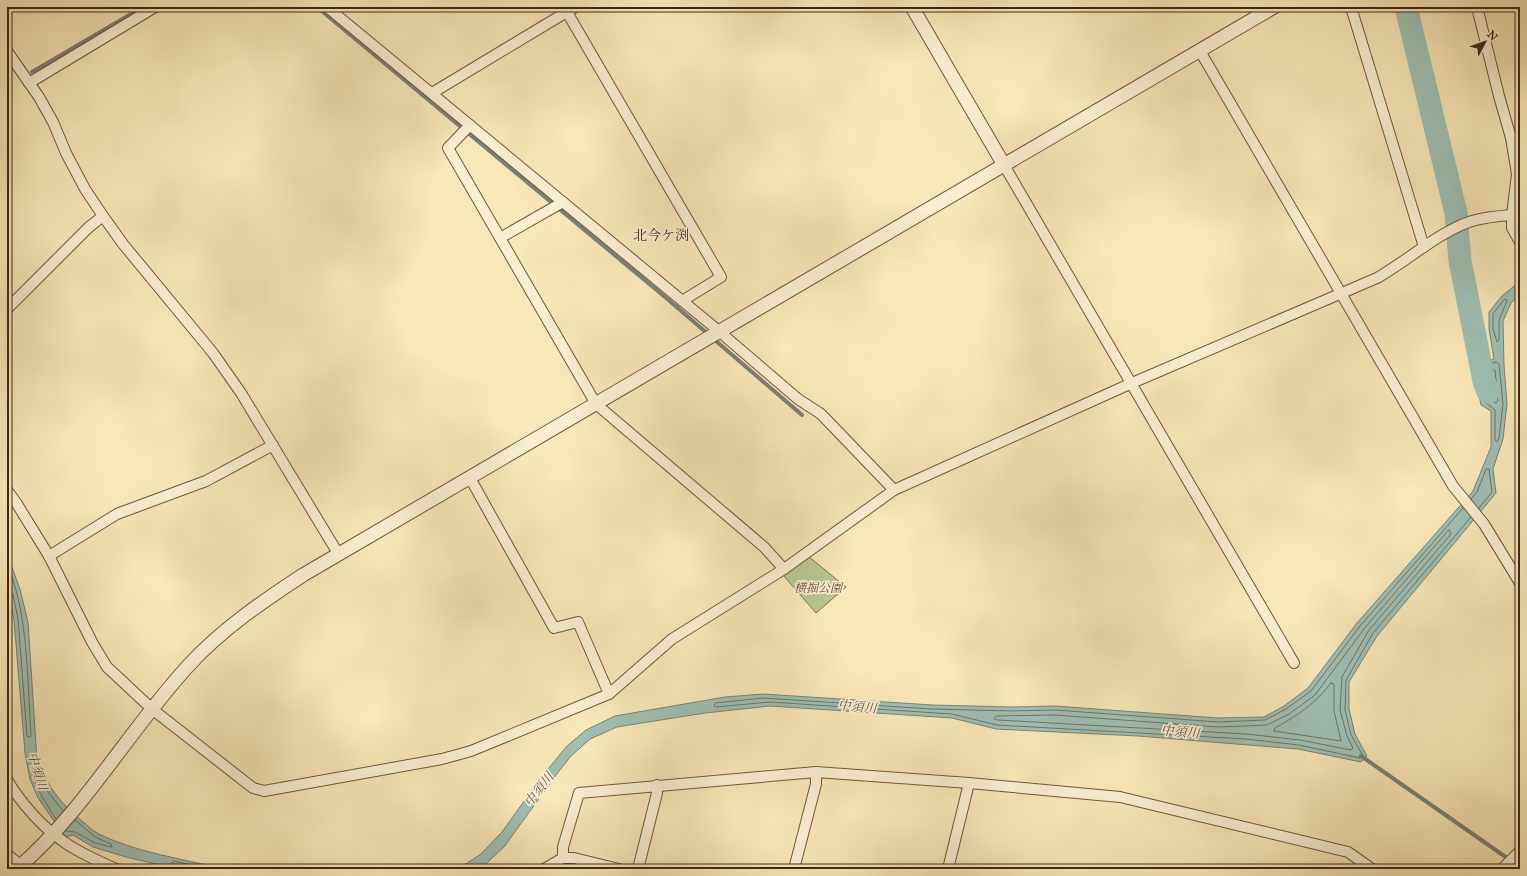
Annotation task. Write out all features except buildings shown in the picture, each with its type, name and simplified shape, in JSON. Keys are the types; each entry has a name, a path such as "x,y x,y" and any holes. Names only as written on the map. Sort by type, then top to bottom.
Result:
{"street":[{"path":"29,83 155,7"},
{"path":"327,7 720,332 798,399 821,414 894,490"},
{"path":"912,7 1294,663"},
{"path":"1351,7 1424,247"},
{"path":"1477,7 1511,138 1517,174 1512,228 1520,242"},
{"path":"432,93 569,9 721,277 682,301"},
{"path":"7,854 21,868 73,811 152,709 189,665 224,631 269,597 1200,51 1265,9"},
{"path":"7,51 53,122 66,153 85,189 123,244 213,353 241,393 339,555"},
{"path":"1200,51 1457,490 1484,524 1520,582"},
{"path":"470,125 448,148 596,404 764,547 784,570"},
{"path":"500,238 563,202"},
{"path":"7,490 48,556 92,642 108,667 152,709 253,788 264,791 434,760 464,753 609,694 672,639 784,570 894,490 1132,383 1341,293 1399,266 1424,247 1471,221 1512,215"},
{"path":"7,309 89,227 103,216"},
{"path":"48,556 117,514 206,480 273,445"},
{"path":"470,478 554,628 578,622 609,694"},
{"path":"794,869 816,784 816,772"},
{"path":"563,858 563,847 579,792 816,772 969,783 1120,797 1348,852 1372,869"},
{"path":"7,779 10,786 30,811 68,846 116,869"},
{"path":"948,869 969,783"},
{"path":"638,869 657,793 657,785"},
{"path":"544,869 563,858 574,858 619,869"}],"green space":[{"name":"横掘公園","path":"808,556 846,587 816,613 783,575"}],"water":[{"name":"中須川","path":"1520,281 1520,294 1511,303 1503,321 1507,404 1503,439 1493,469 1496,493 1377,636 1349,682 1349,709 1355,734 1367,756 1361,762 1298,749 1138,736 996,729 952,718 770,706 705,713 617,727 590,739 570,757 504,847 480,869 458,869 481,854 502,832 540,779 567,746 586,730 615,716 725,697 763,694 932,705 1012,707 1055,706 1218,718 1264,717 1284,706 1308,688 1357,623 1473,491 1491,447 1491,411 1481,405 1473,364 1494,359 1489,329 1489,312 1501,297"},
{"name":"中須川","path":"7,554 20,589 28,622 37,760 55,794 67,808 99,834 144,851 226,869 177,869 126,857 93,847 73,835 65,837 38,798 30,779 25,753 14,620 7,587"}],"waterway":[{"path":"32,72 143,7"},
{"path":"317,7 665,297 802,415"},
{"path":"1406,7 1456,213 1460,261 1484,381 1488,392"},
{"path":"1361,756 1520,867"}],"district":[{"name":"北今ケ渕","path":"661,235"}]}
